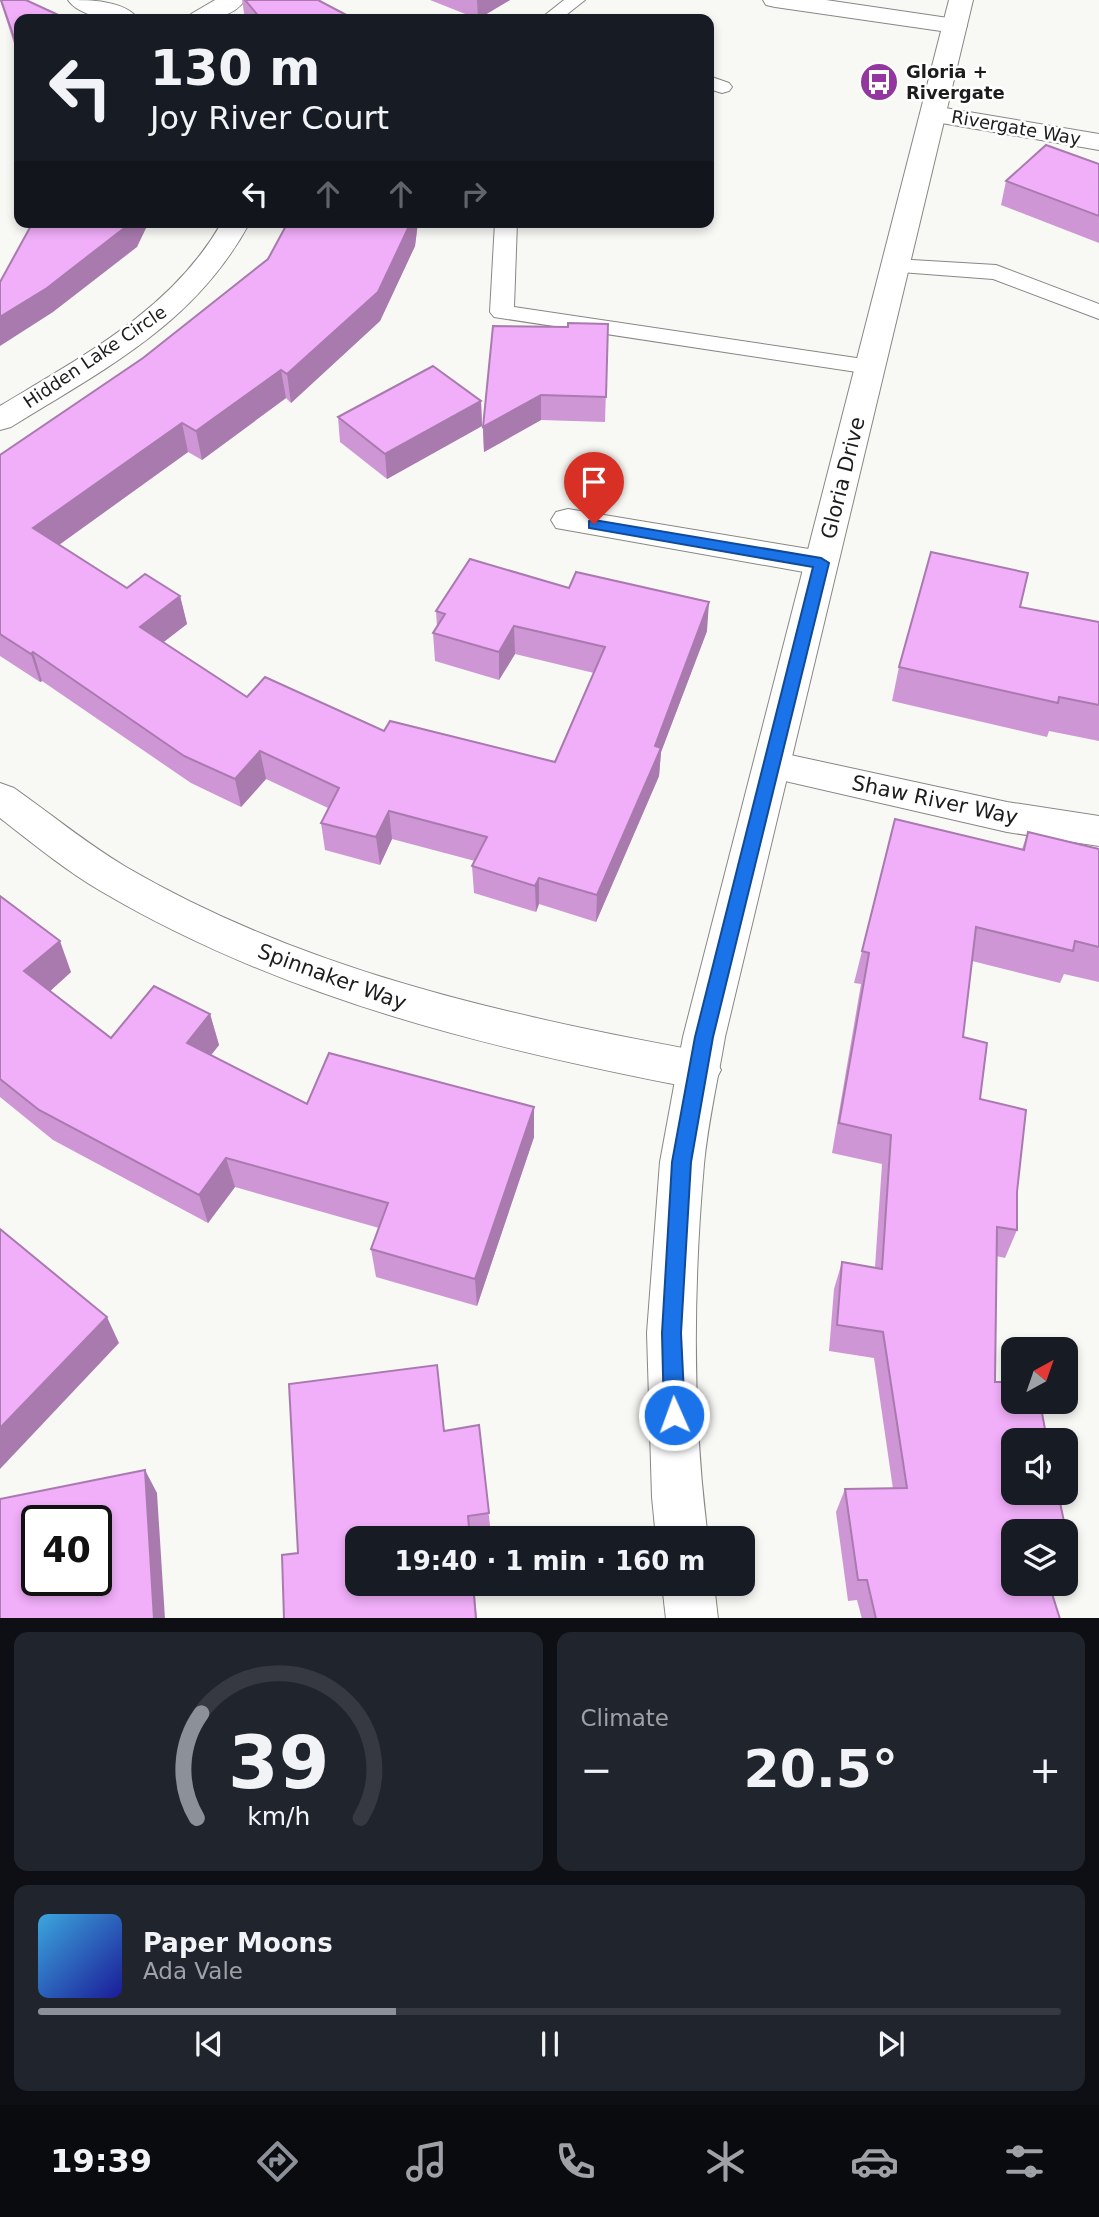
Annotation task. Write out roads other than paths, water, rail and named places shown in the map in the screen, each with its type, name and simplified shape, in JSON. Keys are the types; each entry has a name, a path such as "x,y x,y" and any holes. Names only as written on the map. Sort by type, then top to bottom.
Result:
{"street":[{"path":"80,0 114,14"},
{"path":"209,14 233,0"},
{"path":"775,0 958,13"},
{"name":"Gloria Drive","path":"681,1526 677,1497 671,1333 682,1162 704,1037 958,13"},
{"name":"Rivergate Way","path":"933,114 1099,142"},
{"name":"Hidden Lake Circle","path":"0,420 142,329 172,305 201,276 234,228"},
{"path":"568,520 821,563"},
{"name":"Shaw River Way","path":"772,765 1007,817 1099,831"},
{"name":"Spinnaker Way","path":"0,798 112,877 226,938 331,981 469,1023 585,1049 699,1070"},
{"path":"689,1596 692,1618"}],"lane":[{"path":"556,14 576,0"},
{"path":"506,228 502,312 870,367"},
{"path":"895,266 996,272 1099,312"}],"place":[{"name":"Gloria + Rivergate","path":"879,82"}]}
